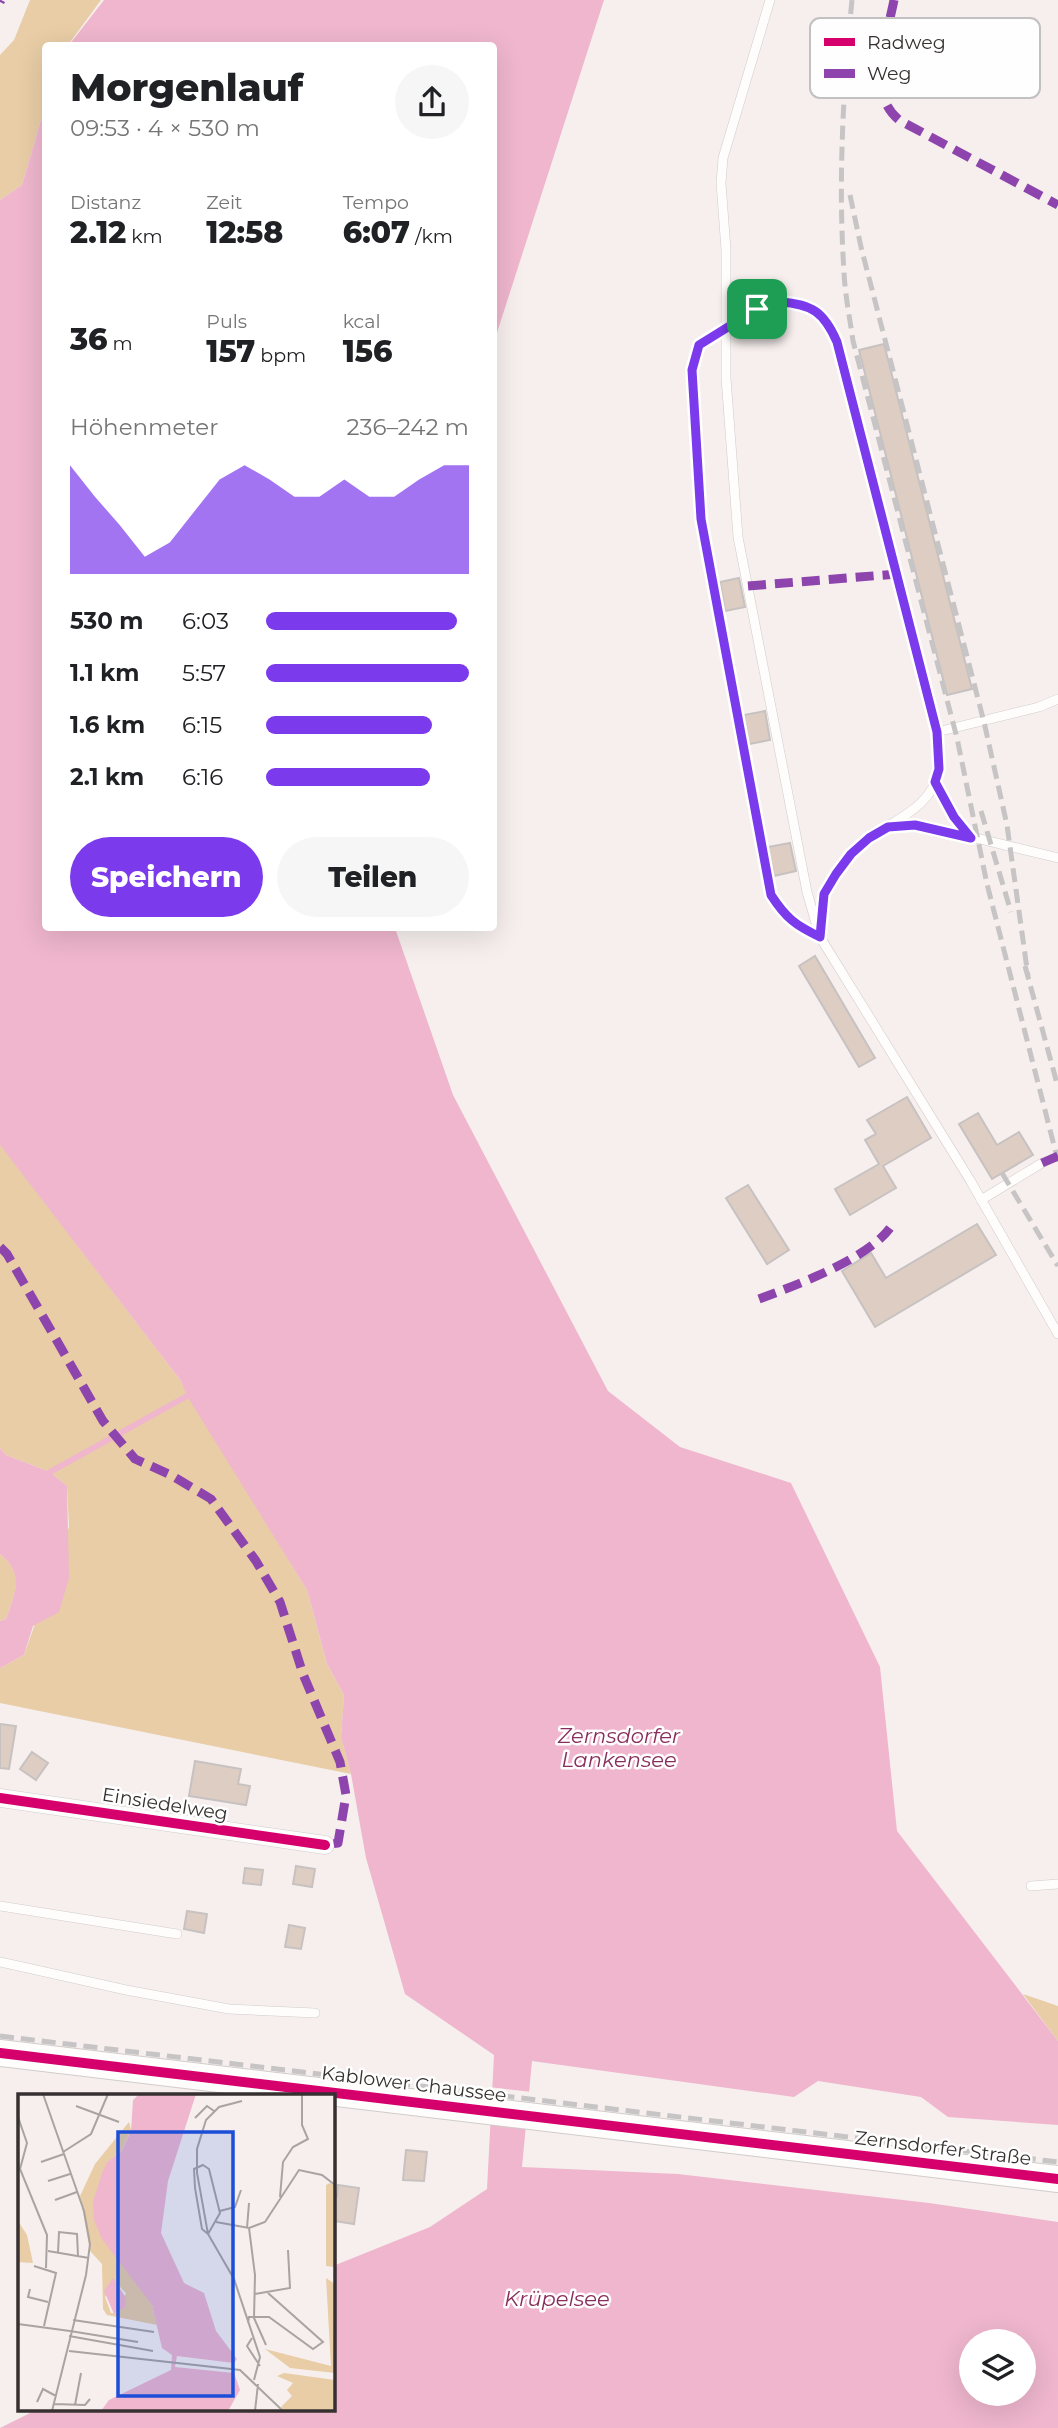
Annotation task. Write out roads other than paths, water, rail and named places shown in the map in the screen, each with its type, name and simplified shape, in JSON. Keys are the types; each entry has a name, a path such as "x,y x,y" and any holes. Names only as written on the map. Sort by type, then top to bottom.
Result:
{"street":[{"name":"Einsiedelweg","path":"0,1798 325,1845"},
{"name":"Kablower Chaussee","path":"0,2053 824,2151"},
{"name":"Zernsdorfer Straße","path":"824,2151 1058,2179"}],"lane":[{"path":"770,0 723,158 721,183 726,250 726,378 738,537 807,892 820,937 981,1199 1058,1334"},
{"path":"780,302 801,304 818,312 829,324 837,342 937,732 939,769 935,782 923,802 869,838 851,854 836,874 824,894 820,937 785,917 771,895 701,519 692,370 699,345 757,309 780,302"},
{"path":"937,732 1039,707 1058,699"},
{"path":"935,782 954,817 971,838"},
{"path":"888,827 915,825 1058,858"},
{"path":"981,1199 1042,1163"},
{"path":"1031,1886 1058,1884"},
{"path":"0,1906 177,1934"},
{"path":"0,1962 229,2009 315,2012"}],"water":[{"path":"104,0 604,0 497,333 497,42 71,42"},
{"name":"Zernsdorfer Lankensee","path":"42,116 42,931 396,931 453,1095 608,1391 680,1447 791,1483 880,1667 897,1831 1058,2041 1058,2125 948,2117 921,2097 818,2081 794,2097 532,2061 522,2167 678,2174 929,2203 1058,2222 1058,2428 0,2428 36,2410 334,2410 334,2266 430,2227 487,2189 494,2055 405,1994 366,1858 351,1774 341,1737 344,1695 327,1664 307,1590 187,1396 181,1381 0,1145 0,200 22,185"},
{"path":"0,1448 6,1455 50,1472 67,1486 69,1578 59,1612 33,1626 24,1655 0,1668 0,1621 6,1619 16,1584 13,1569 0,1554"}],"waterway":[{"path":"50,1472 187,1396"}],"railway":[{"path":"851,18 852,0"},
{"path":"844,98 842,238 853,341 957,738 987,884 1058,1161"},
{"path":"850,195 861,247 984,722 1007,825 1028,976"},
{"path":"981,811 1011,912"},
{"path":"1025,966 1058,1087"},
{"path":"1002,1173 1058,1266"},
{"path":"0,2036 1058,2162"}],"water label":[{"name":"Krüpelsee","path":"557,2298"}]}
